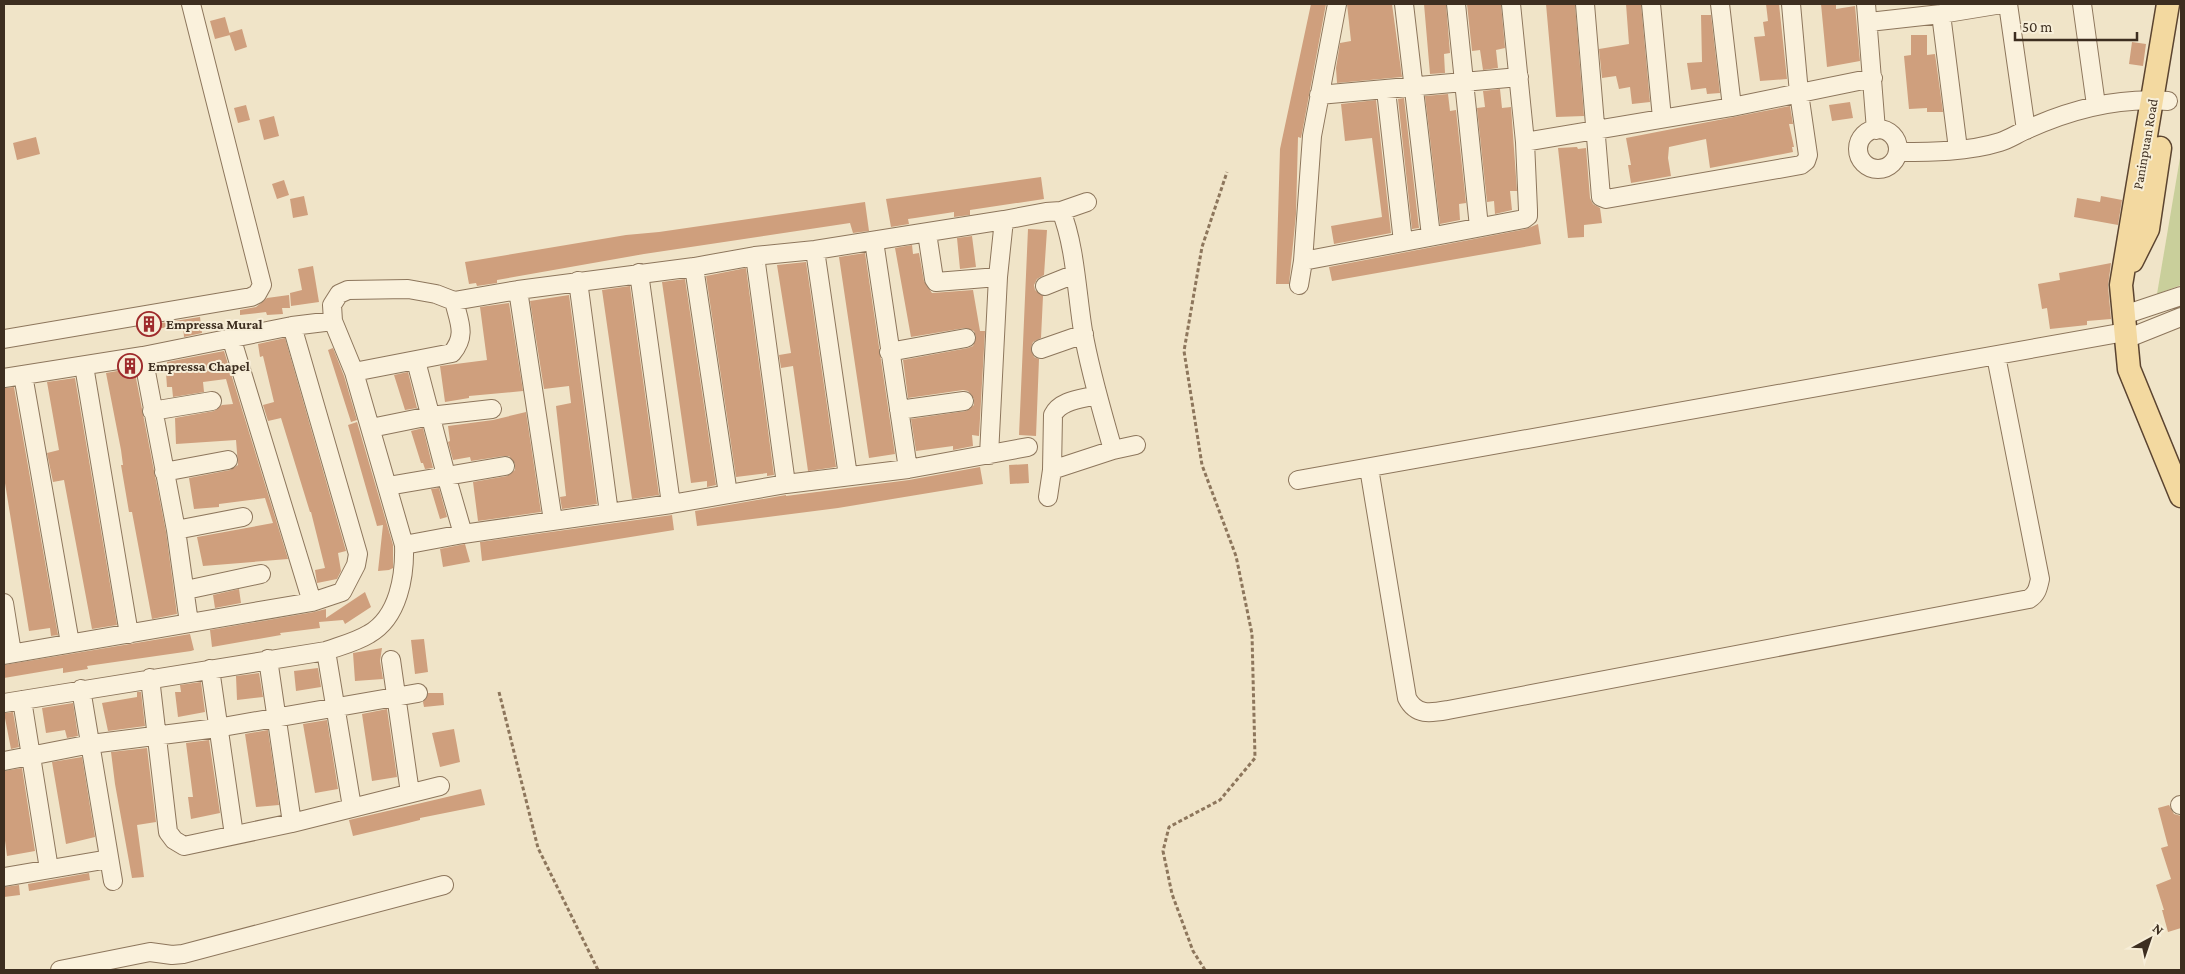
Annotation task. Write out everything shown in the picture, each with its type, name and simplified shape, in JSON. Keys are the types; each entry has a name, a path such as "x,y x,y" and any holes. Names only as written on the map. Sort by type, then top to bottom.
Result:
{"main road":[{"name":"Paninpuan Road","path":"2160,100 2168,4"},
{"name":"Paninpuan Road","path":"2181,22 2160,100 2121,285 2129,369 2181,496"}],"street":[{"path":"4,339 251,297 257,294 262,285 191,4"},
{"path":"1299,285 1303,261 1312,136 1338,4"},
{"path":"1404,4 1431,236"},
{"path":"1456,4 1479,227"},
{"path":"1303,261 1524,219 1528,216 1525,142 1511,4"},
{"path":"1584,4 1601,196 1606,200 1791,167 1801,165 1806,161 1808,155 1799,93 1791,4"},
{"path":"1651,4 1662,118"},
{"path":"1720,4 1732,107"},
{"path":"1866,4 1869,22 1876,130"},
{"path":"1869,22 1941,14 2002,4"},
{"path":"2008,4 2026,130"},
{"path":"2082,4 2096,105"},
{"path":"1941,14 1958,149"},
{"path":"1319,95 1519,77"},
{"path":"1525,142 1732,107 1873,78"},
{"path":"1386,90 1403,242"},
{"path":"1898,152 1930,152 1999,142 2026,130 2096,105 2124,100 2160,100"},
{"path":"1882,129 1892,134 1898,144 1898,156 1891,166 1880,170 1868,168 1860,160 1857,148 1861,138 1870,130 1876,130 1882,129"},
{"path":"4,703 80,689 326,651 370,634 386,618 400,591 405,569 404,545 354,372 333,321 332,305 339,294 348,290 408,289 436,294 454,301 578,281 694,267 755,256 816,250 927,233 1061,211 1087,202"},
{"path":"1061,211 1075,274 1084,334 1097,395 1113,450"},
{"path":"989,455 998,277 1004,220"},
{"path":"927,233 936,282 998,277"},
{"path":"874,241 889,352 908,469"},
{"path":"816,250 848,476"},
{"path":"755,256 786,484"},
{"path":"694,267 728,494"},
{"path":"639,273 672,504"},
{"path":"1045,286 1075,274"},
{"path":"578,281 609,513"},
{"path":"518,290 553,521"},
{"path":"2125,329 2181,296"},
{"path":"354,372 452,353 459,345 462,334 454,301"},
{"path":"1298,480 1996,356 2181,317"},
{"path":"4,378 143,356 292,326 333,321"},
{"path":"4,603 8,654 312,602 342,592 356,565 358,554 292,326"},
{"path":"1041,349 1084,334"},
{"path":"231,337 312,602"},
{"path":"889,352 966,338"},
{"path":"143,356 176,530 186,590 189,623"},
{"path":"1369,468 1407,698 1418,711 1429,713 1448,710 2029,599 2038,589 2040,579 1996,356"},
{"path":"416,361 463,534"},
{"path":"84,366 130,634"},
{"path":"23,375 70,643"},
{"path":"1048,497 1052,470 1053,415 1060,405 1097,395"},
{"path":"152,411 212,401"},
{"path":"899,410 964,401"},
{"path":"371,428 430,416 492,409"},
{"path":"1052,470 1113,450 1136,445"},
{"path":"404,545 463,534 672,504 786,484 908,469 1028,447"},
{"path":"164,472 228,460"},
{"path":"388,486 505,466"},
{"path":"176,530 244,517"},
{"path":"186,590 261,574"},
{"path":"326,651 352,807"},
{"path":"268,659 292,823"},
{"path":"390,660 403,735 410,793"},
{"path":"210,669 217,728 234,835"},
{"path":"150,678 168,832 174,840 184,846 292,823 440,786"},
{"path":"80,689 91,744 113,881"},
{"path":"4,761 91,744 217,728 277,716 418,693"},
{"path":"22,700 48,869"},
{"path":"4,877 109,859"},
{"path":"60,970 139,963 150,952 172,955 183,954 444,885"}],"path":[{"path":"1205,970 1193,951 1172,894 1162,851 1170,827 1220,800 1255,758 1252,634 1236,556 1202,465 1184,351 1202,247 1227,172"},
{"path":"500,692 538,848 598,970"}],"green space":[{"path":"2181,152 2181,285 2157,294"}],"building":[{"path":"1311,4 1326,4 1301,138 1298,137 1296,214 1289,284 1276,284 1280,149"},
{"path":"1347,4 1392,4 1402,77 1337,83 1336,68 1340,43 1351,41"},
{"path":"1424,4 1446,4 1450,53 1444,54 1445,73 1430,74"},
{"path":"1467,4 1501,4 1505,48 1496,50 1498,68 1483,70 1480,50 1472,51"},
{"path":"1546,4 1575,4 1584,116 1556,117"},
{"path":"1626,4 1641,4 1650,102 1632,104 1630,87 1619,89 1616,76 1602,78 1599,49 1629,44"},
{"path":"1766,4 1779,4 1787,79 1760,81 1754,37 1765,36 1763,22 1768,21"},
{"path":"1821,4 1836,4 1836,9 1855,6 1860,61 1827,67"},
{"path":"1701,15 1711,15 1720,93 1707,94 1706,88 1691,90 1687,63 1702,62"},
{"path":"225,17 230,35 215,39 210,21"},
{"path":"242,29 247,47 235,51 229,33"},
{"path":"1911,35 1927,35 1927,55 1935,54 1943,112 1927,112 1927,108 1909,109 1904,56 1911,55"},
{"path":"2132,42 2146,44 2143,66 2129,64"},
{"path":"1500,89 1502,108 1511,107 1517,191 1510,191 1512,210 1495,214 1494,201 1487,202 1477,108 1485,107 1483,91"},
{"path":"1448,94 1450,111 1456,110 1466,203 1459,204 1460,220 1440,224 1425,96"},
{"path":"1404,98 1419,228 1412,229 1398,99"},
{"path":"1376,100 1391,233 1334,244 1331,226 1382,217 1372,138 1345,141 1341,104"},
{"path":"1850,102 1853,118 1832,121 1829,105"},
{"path":"246,105 250,120 238,123 234,108"},
{"path":"1790,106 1793,124 1789,124 1794,147 1792,147 1793,152 1710,168 1706,139 1669,147 1668,158 1671,176 1631,183 1628,165 1631,165 1626,138"},
{"path":"274,116 279,136 264,140 259,120"},
{"path":"36,137 40,154 17,160 13,143"},
{"path":"1577,147 1578,149 1586,148 1590,198 1593,204 1600,208 1602,223 1584,225 1584,237 1568,238 1558,148"},
{"path":"1041,177 1044,199 970,210 970,215 954,217 954,212 908,219 909,224 891,227 886,199"},
{"path":"284,180 289,195 277,199 272,184"},
{"path":"304,196 308,215 293,218 290,199"},
{"path":"2101,196 2122,200 2118,225 2074,217 2077,198 2100,202"},
{"path":"865,202 869,231 853,233 850,223 644,254 497,280 497,283 477,286 476,283 469,284 465,262 626,235 659,232"},
{"path":"1538,224 1541,244 1332,281 1329,267 1526,229"},
{"path":"1028,229 1047,230 1044,275 1037,279 1034,285 1035,290 1043,296 1041,338 1033,342 1031,348 1034,357 1039,359 1036,436 1019,435"},
{"path":"972,236 976,267 960,269 957,238"},
{"path":"912,245 913,254 919,253 924,281 932,293 973,290 980,331 985,331 979,436 972,435 973,446 953,450 953,446 916,451 911,419 966,411 974,405 974,399 968,391 963,390 908,398 903,360 968,348 973,346 976,337 974,331 965,328 911,337 895,248"},
{"path":"865,253 895,454 869,458 839,257"},
{"path":"806,262 836,467 808,471 793,366 781,368 779,355 791,353 777,265"},
{"path":"2111,263 2108,286 2111,319 2087,321 2087,325 2050,329 2047,308 2042,309 2038,284 2060,280 2059,273"},
{"path":"313,266 319,302 291,306 290,293 302,290 298,269"},
{"path":"746,268 774,475 767,476 767,473 736,477 706,276"},
{"path":"685,279 716,485 707,487 707,481 691,483 662,282"},
{"path":"630,286 659,495 632,499 602,290"},
{"path":"289,295 290,308 282,308 283,314 267,315 266,312 240,315 240,310 256,307 267,298"},
{"path":"569,295 597,504 562,509 560,497 566,496 556,406 571,403 569,386 544,389 530,301"},
{"path":"509,303 523,391 469,396 469,398 445,402 440,366 487,360 480,307"},
{"path":"200,317 202,333 184,337 183,325 155,329 155,324"},
{"path":"285,338 346,551 338,553 341,571 337,579 317,583 315,570 325,568 311,512 281,418 268,421 263,405 274,402 263,356 260,357 258,344"},
{"path":"333,348 344,376 357,420 351,422 328,350"},
{"path":"224,351 288,559 203,566 197,537 273,523 265,498 219,504 219,507 194,509 189,478 230,470 238,465 236,440 176,444 175,418 214,411 222,405 233,404 226,379 203,382 204,392 173,397 172,387 167,387 167,362"},
{"path":"134,368 166,532 177,614 152,619 132,512 129,512 121,465 123,465 121,450 106,373"},
{"path":"408,372 417,408 405,410 394,375"},
{"path":"75,378 117,625 92,629 64,480 53,482 47,453 59,450 47,382"},
{"path":"14,387 58,635 51,636 50,628 29,631 4,477 4,388"},
{"path":"526,412 541,512 478,521 473,482 507,476 515,470 515,464 509,456 471,461 470,457 453,460 448,442 450,441 448,426 493,420"},
{"path":"357,422 393,545 393,568 389,570 378,571 383,525 377,526 348,425"},
{"path":"423,428 433,468 425,469 423,463 421,463 411,431"},
{"path":"1028,464 1029,483 1010,484 1009,465"},
{"path":"980,467 983,484 838,508 697,526 695,511 786,495 909,480"},
{"path":"439,488 447,517 440,519 431,489"},
{"path":"672,515 674,530 482,561 480,542"},
{"path":"465,544 470,562 443,567 440,549"},
{"path":"239,589 241,603 215,608 213,595"},
{"path":"365,592 371,607 345,624 343,620 319,622 320,628 280,633 281,635 212,647 210,630 326,609 326,618"},
{"path":"190,634 194,650 191,651 87,666 88,669 63,673 63,668 4,678 4,665"},
{"path":"424,639 428,672 415,674 411,640"},
{"path":"382,648 380,661 383,679 355,681 353,653"},
{"path":"318,668 321,687 296,691 294,671"},
{"path":"259,673 263,697 237,700 236,676"},
{"path":"201,682 205,712 178,717 175,692 181,692 180,685"},
{"path":"137,692 141,692 145,726 108,731 102,703 137,697"},
{"path":"428,693 443,693 444,705 424,707 423,702"},
{"path":"73,703 78,736 67,738 65,730 46,733 42,708"},
{"path":"387,709 397,777 372,781 362,714"},
{"path":"13,712 19,747 11,749 4,713"},
{"path":"327,720 338,789 315,793 303,724"},
{"path":"454,729 460,762 440,767 432,733"},
{"path":"268,730 279,805 256,807 245,734"},
{"path":"209,740 220,813 191,819 188,797 193,797 186,743"},
{"path":"147,748 156,822 137,825 144,877 132,878 111,752"},
{"path":"82,757 95,837 66,844 52,762"},
{"path":"22,768 35,851 7,856 4,833 4,771"},
{"path":"481,789 485,805 420,818 420,820 353,836 349,820"},
{"path":"2169,805 2174,814 2181,816 2181,928 2168,932 2162,910 2164,910 2156,885 2171,879 2161,848 2168,846 2158,808"},
{"path":"89,873 90,880 29,891 28,884"},
{"path":"19,885 20,895 4,897 4,887"}],"place":[{"name":"Empressa Mural","path":"149,324"},
{"name":"Empressa Chapel","path":"130,366"}]}
